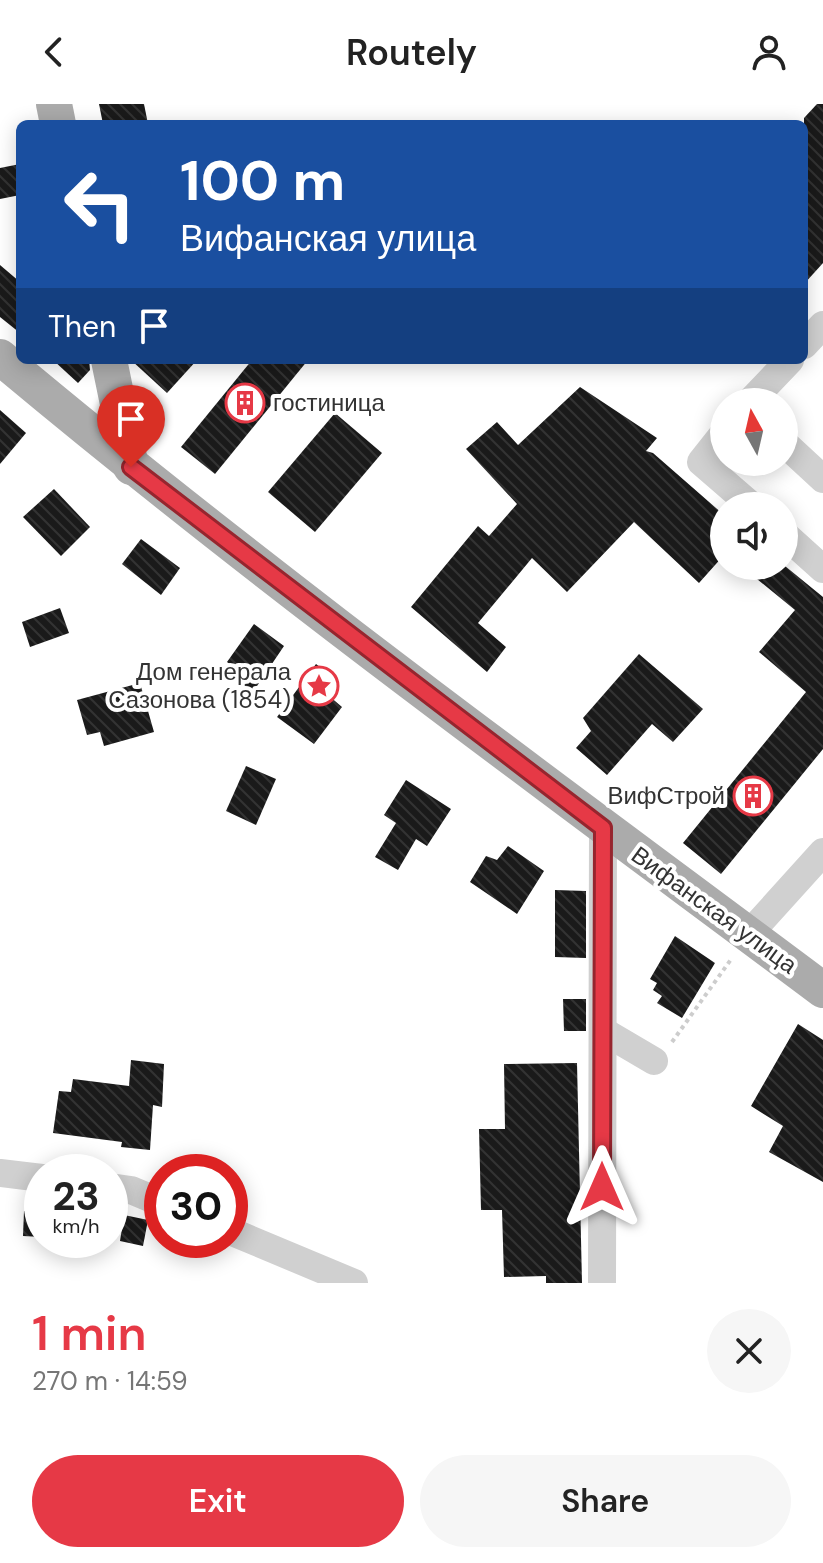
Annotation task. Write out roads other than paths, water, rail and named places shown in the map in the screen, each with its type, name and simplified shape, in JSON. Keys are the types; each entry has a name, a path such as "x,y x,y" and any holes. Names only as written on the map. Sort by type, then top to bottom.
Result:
{"main road":[{"name":"Вифанская улица","path":"0,357 131,467 603,828 740,946 823,990"},
{"path":"110,364 131,467"}],"street":[{"path":"808,341 823,325"},
{"path":"763,388 786,364"},
{"path":"710,451 701,462 710,470"},
{"path":"798,456 823,479"},
{"path":"717,476 736,492"},
{"path":"798,547 823,569"},
{"path":"602,1283 603,828"},
{"path":"740,946 823,852"},
{"path":"603,1031 654,1061"},
{"path":"0,1173 24,1176"},
{"path":"248,1239 354,1283"}],"place":[{"name":"гостиница","path":"245,403"},
{"name":"Дом генерала Сазонова (1854)","path":"319,686"},
{"name":"ВифСтрой","path":"753,796"}]}
